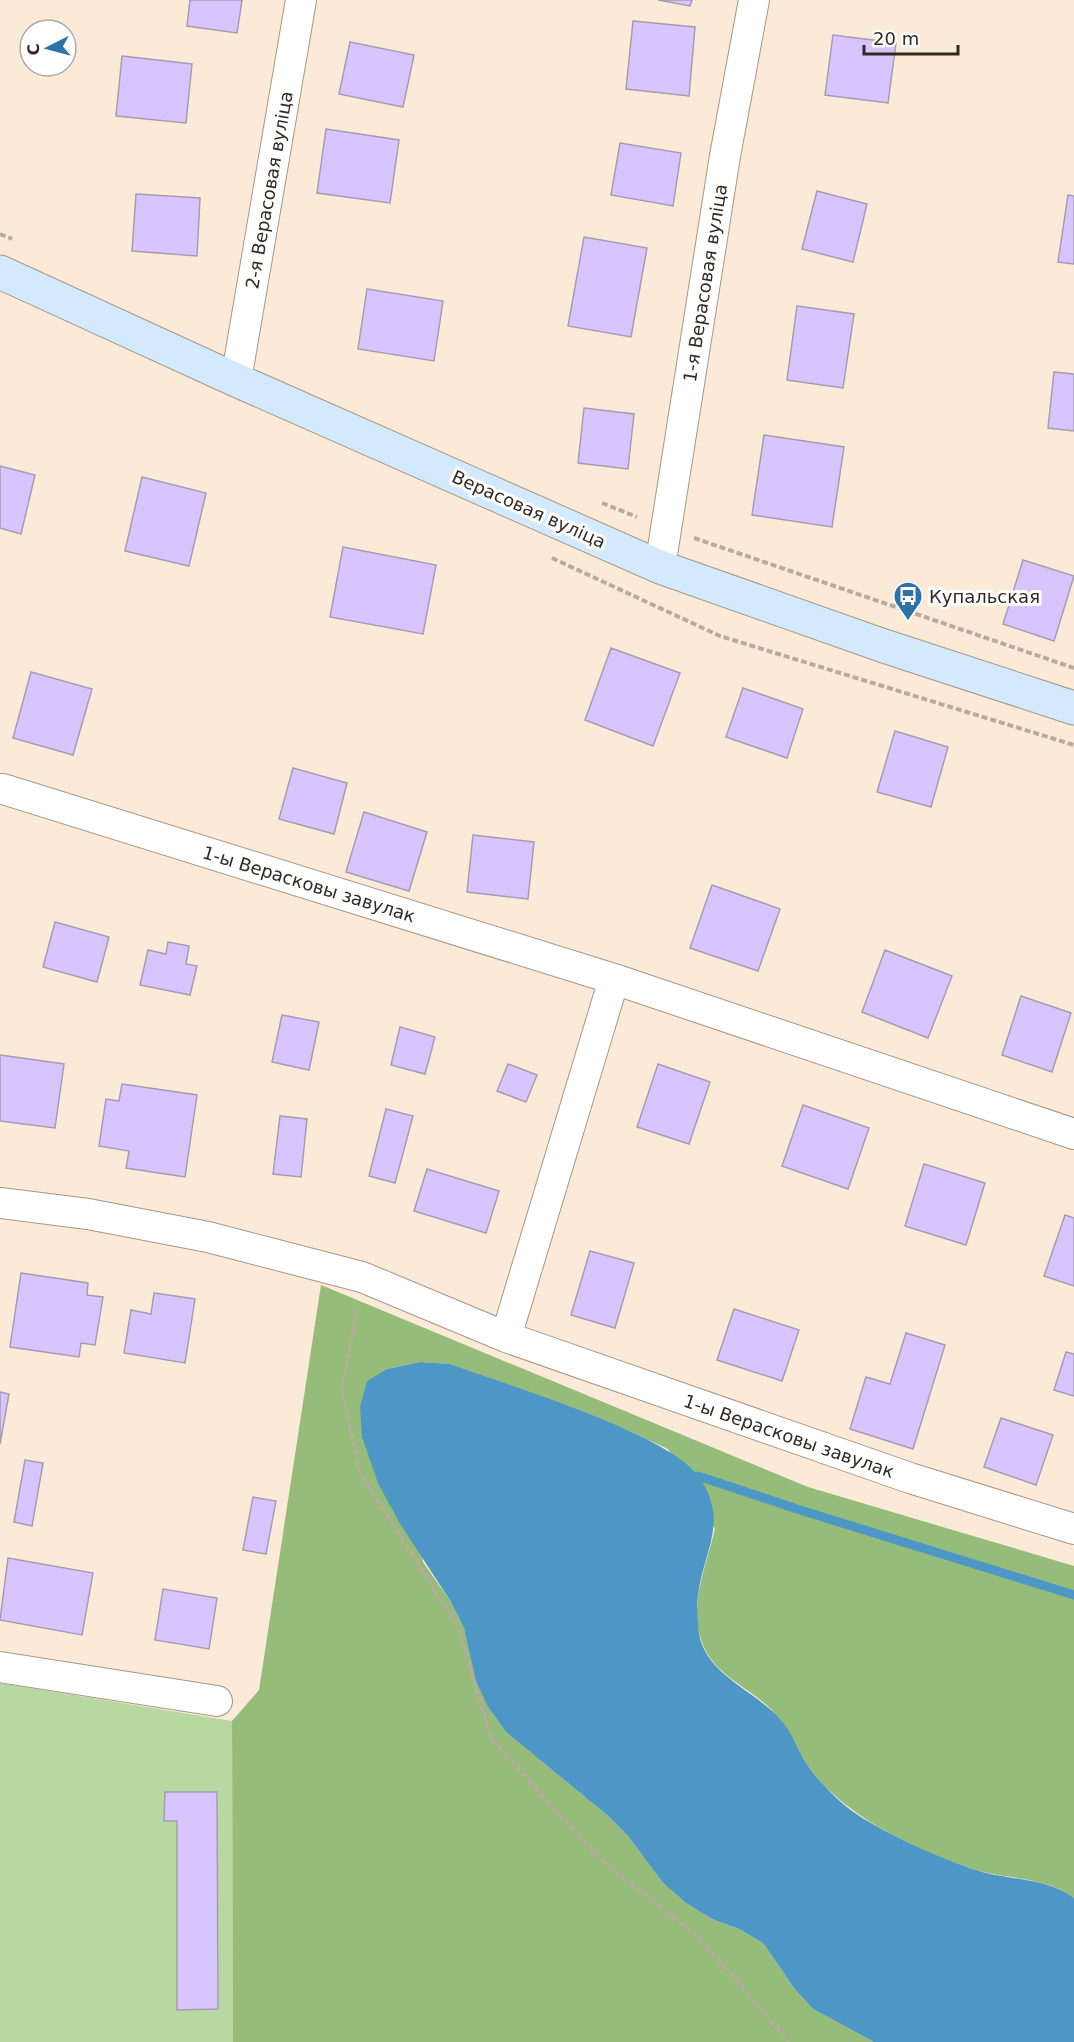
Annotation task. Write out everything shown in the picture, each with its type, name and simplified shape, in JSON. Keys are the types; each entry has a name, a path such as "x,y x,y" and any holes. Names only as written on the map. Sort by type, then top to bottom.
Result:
{"street":[{"name":"2-я Верасовая вуліца","path":"236,380 301,0"},
{"name":"1-я Верасовая вуліца","path":"660,567 725,156 754,0"},
{"name":"Верасовая вуліца","path":"0,272 236,380 660,567 884,646 1074,708"},
{"name":"1-ы Верасковы завулак","path":"3,789 614,978 1074,1134"},
{"path":"506,1337 614,978"},
{"name":"1-ы Верасковы завулак","path":"0,1203 88,1214 208,1237 362,1277 506,1337 910,1478 1074,1529"},
{"path":"0,1667 217,1701"}],"path":[{"path":"0,234 21,244"},
{"path":"600,502 666,529 1074,668"},
{"path":"362,1277 342,1390 360,1473 458,1627 490,1739 599,1858 699,1938 789,2042"}],"green space":[{"path":"321,1285 808,1487 1074,1566 1074,1898 1044,1883 988,1873 926,1851 872,1823 854,1811 823,1784 805,1762 771,1709 720,1669 705,1649 697,1623 698,1596 715,1529 668,1449 627,1430 450,1364 420,1362 387,1369 423,1562 451,1602 464,1628 488,1707 506,1732 607,1815 628,1836 663,1883 686,1903 712,1919 739,1929 763,1943 794,1988 813,2009 874,2042 233,2042 232,1721 259,1690"},
{"path":"0,1683 232,1721 233,2042 0,2042"}],"water":[{"path":"420,1362 450,1364 622,1427 682,1460 699,1477 713,1508 714,1523 697,1605 699,1633 703,1647 711,1660 720,1671 779,1718 814,1773 842,1803 855,1813 911,1844 970,1868 1054,1887 1074,1898 1074,2042 874,2042 813,2009 794,1988 763,1943 739,1929 712,1919 686,1903 663,1883 628,1836 607,1815 506,1732 488,1707 476,1681 464,1628 451,1602 399,1522 378,1483 362,1437 360,1407 367,1381 387,1369"}],"building":[{"path":"190,0 242,0 237,33 187,26"},
{"path":"658,0 692,0 690,6"},
{"path":"633,21 695,27 689,96 626,89"},
{"path":"833,35 896,43 888,103 825,95"},
{"path":"350,42 414,55 403,107 339,94"},
{"path":"122,56 192,64 186,123 116,116"},
{"path":"326,129 399,140 390,203 317,193"},
{"path":"620,143 681,153 673,206 611,195"},
{"path":"817,191 867,204 853,262 802,249"},
{"path":"136,194 200,198 197,256 132,251"},
{"path":"1068,195 1074,196 1074,264 1058,262"},
{"path":"584,237 647,248 631,337 568,326"},
{"path":"367,289 443,301 434,361 358,349"},
{"path":"797,306 854,314 843,388 787,380"},
{"path":"1054,372 1074,374 1074,431 1048,428"},
{"path":"584,408 634,414 628,469 578,463"},
{"path":"764,435 844,447 832,527 752,515"},
{"path":"0,466 35,475 21,534 0,528"},
{"path":"142,477 206,493 189,566 125,551"},
{"path":"343,547 436,565 423,634 330,617"},
{"path":"1023,560 1074,576 1054,641 1003,624"},
{"path":"611,648 680,673 653,746 585,720"},
{"path":"31,672 92,689 73,755 13,738"},
{"path":"743,688 803,709 787,758 726,737"},
{"path":"895,731 948,747 931,807 877,792"},
{"path":"293,768 347,783 334,834 279,819"},
{"path":"364,812 427,832 409,891 346,872"},
{"path":"473,835 534,842 528,899 467,892"},
{"path":"712,885 780,909 758,971 690,948"},
{"path":"55,922 109,937 97,982 43,967"},
{"path":"168,942 189,946 186,964 197,966 190,995 140,985 148,950 166,954"},
{"path":"885,950 952,976 928,1038 862,1012"},
{"path":"1021,996 1071,1013 1052,1072 1002,1055"},
{"path":"282,1015 319,1022 309,1070 272,1062"},
{"path":"400,1027 435,1037 425,1074 391,1065"},
{"path":"0,1055 64,1064 55,1128 0,1121"},
{"path":"508,1064 537,1075 526,1102 497,1091"},
{"path":"658,1064 710,1082 689,1144 637,1127"},
{"path":"122,1084 197,1095 185,1177 126,1168 129,1151 99,1146 106,1099 119,1101"},
{"path":"803,1105 869,1128 848,1189 782,1166"},
{"path":"386,1109 413,1116 395,1183 369,1176"},
{"path":"280,1116 307,1119 301,1177 273,1174"},
{"path":"924,1164 985,1183 966,1245 905,1226"},
{"path":"427,1169 499,1191 486,1233 414,1211"},
{"path":"1065,1215 1074,1218 1074,1286 1044,1276"},
{"path":"590,1251 634,1263 615,1328 571,1315"},
{"path":"21,1273 88,1283 87,1295 103,1297 95,1345 81,1343 79,1357 10,1347"},
{"path":"154,1293 195,1299 185,1363 124,1353 131,1310 151,1314"},
{"path":"734,1309 799,1330 782,1381 717,1360"},
{"path":"906,1333 945,1345 913,1449 850,1429 866,1377 890,1384"},
{"path":"1066,1352 1074,1354 1074,1396 1054,1390"},
{"path":"0,1392 9,1394 0,1444"},
{"path":"1001,1418 1053,1435 1036,1485 984,1467"},
{"path":"25,1460 43,1463 32,1526 14,1522"},
{"path":"253,1497 276,1501 266,1554 243,1550"},
{"path":"8,1558 93,1573 82,1635 0,1620"},
{"path":"163,1589 217,1598 209,1649 155,1640"},
{"path":"165,1792 217,1792 218,2009 177,2010 177,1821 164,1821"}],"waterway":[{"path":"698,1476 1074,1595"}],"place":[{"name":"Купальская","path":"908,622"}]}
